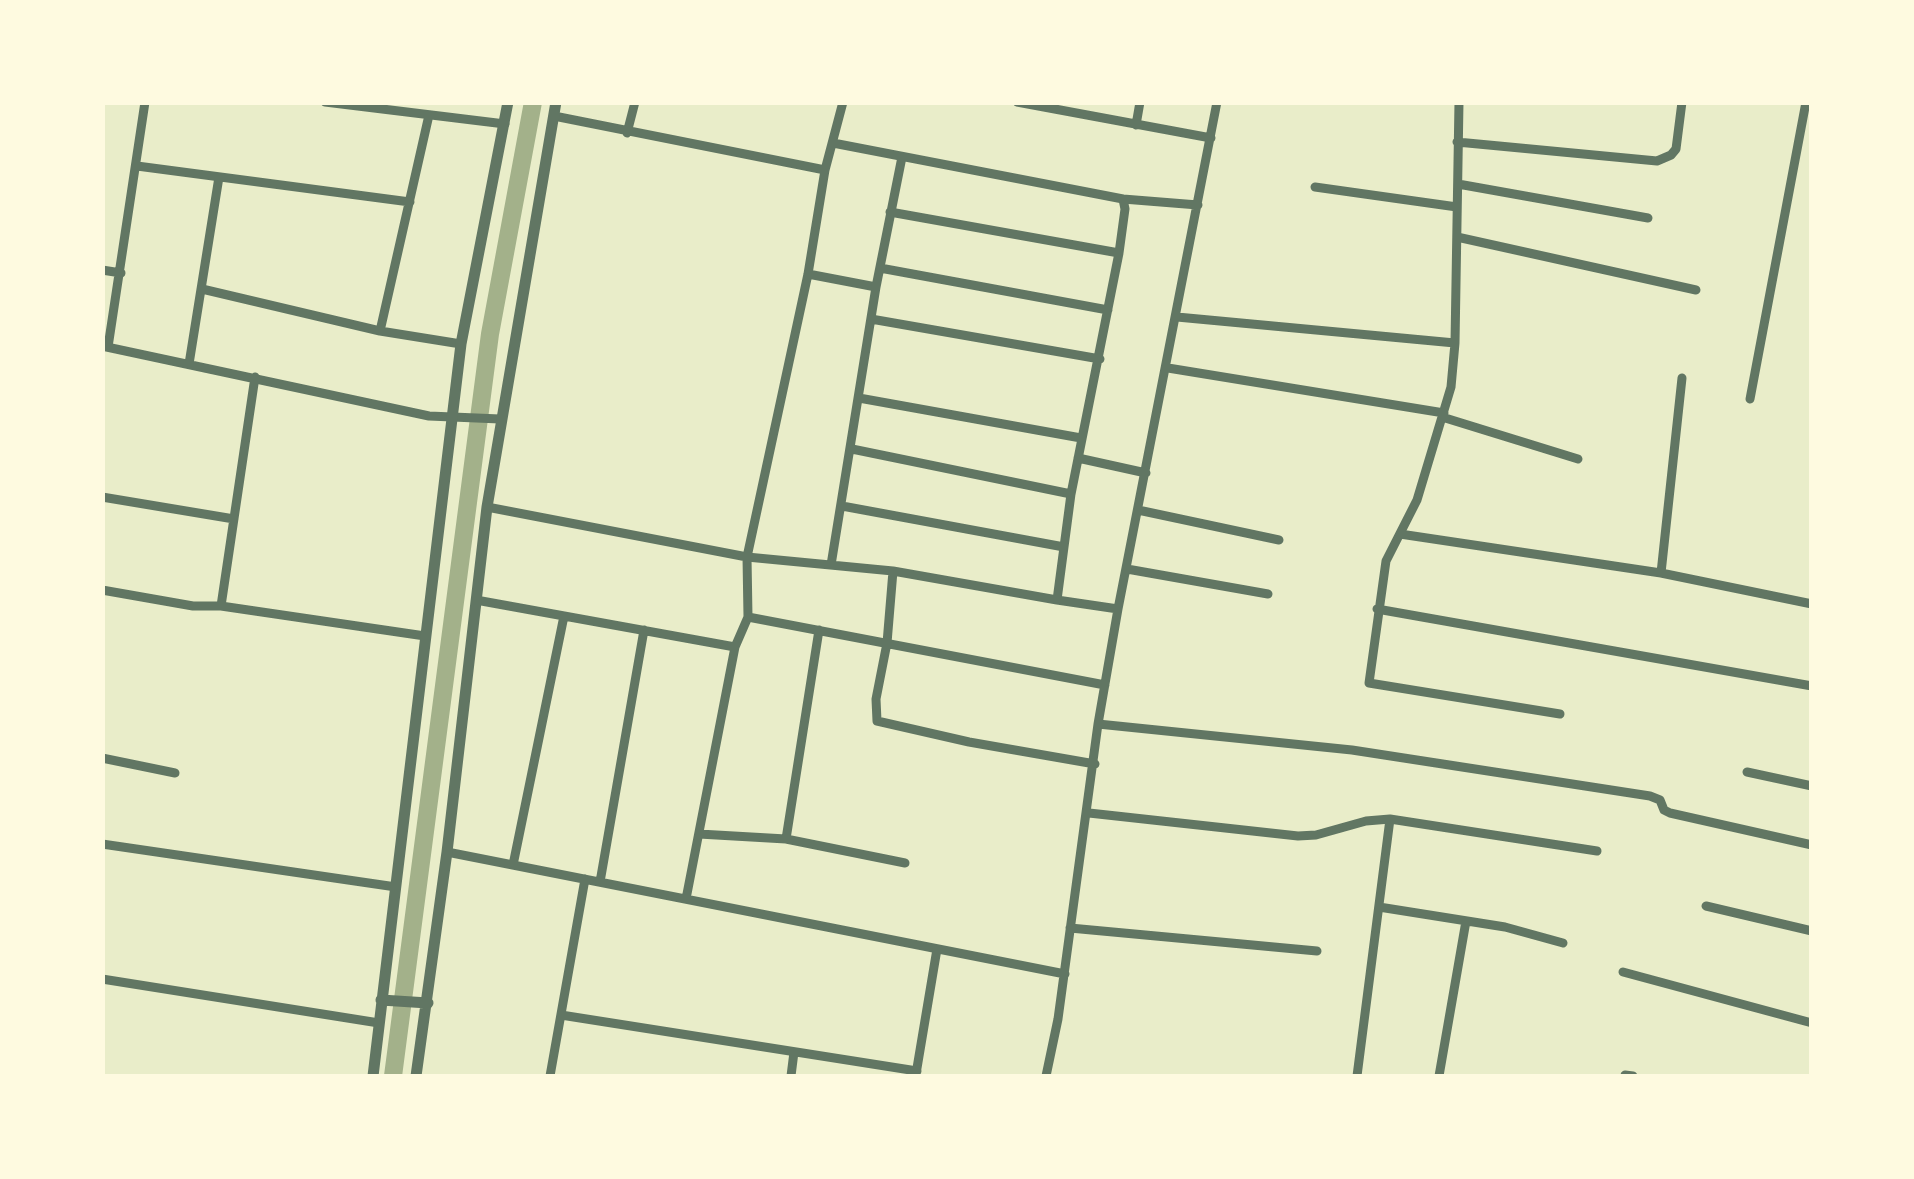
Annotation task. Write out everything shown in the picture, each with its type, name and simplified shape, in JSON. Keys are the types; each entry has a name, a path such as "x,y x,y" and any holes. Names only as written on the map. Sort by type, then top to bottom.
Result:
{"street":[{"path":"146,102 121,273 105,347 429,416 500,419"},
{"path":"325,102 505,124"},
{"path":"373,1076 425,636 457,416 462,344 508,102"},
{"path":"416,1076 423,1003 448,852 500,419 556,102"},
{"path":"628,132 635,102"},
{"path":"686,899 736,646 748,617 747,557 843,102"},
{"path":"1016,102 1211,138"},
{"path":"1136,125 1140,102"},
{"path":"1046,1076 1065,974 1098,724 1118,609 1218,102"},
{"path":"1459,102 1452,387 1417,500 1386,562 1369,683 1560,714"},
{"path":"1458,142 1657,161 1671,156 1676,149 1682,102"},
{"path":"1750,399 1806,102"},
{"path":"380,330 429,115"},
{"path":"554,116 826,170"},
{"path":"832,143 1123,200 1198,205"},
{"path":"1796,152 1812,155"},
{"path":"831,565 876,287 902,156"},
{"path":"136,166 410,202"},
{"path":"189,364 219,177"},
{"path":"1458,184 1648,218"},
{"path":"1315,187 1458,207"},
{"path":"1057,600 1081,438 1119,253 1123,200"},
{"path":"890,212 1119,253"},
{"path":"1457,237 1696,290"},
{"path":"880,268 1108,310"},
{"path":"102,270 121,273"},
{"path":"808,274 876,287"},
{"path":"202,289 380,330 462,344"},
{"path":"1177,316 1455,342"},
{"path":"871,319 1100,358"},
{"path":"1168,368 1443,415 1578,459"},
{"path":"221,606 254,377"},
{"path":"1661,574 1682,378"},
{"path":"859,398 1081,438"},
{"path":"852,449 1071,494"},
{"path":"1078,458 1146,473"},
{"path":"102,496 234,519"},
{"path":"842,506 1064,547"},
{"path":"488,507 747,557 894,571 1118,609"},
{"path":"1138,510 1279,540"},
{"path":"1400,534 1661,574 1812,604"},
{"path":"1126,568 1268,594"},
{"path":"894,571 887,643 876,700 877,721 1095,764"},
{"path":"102,590 193,606 221,606 425,636"},
{"path":"476,600 736,646"},
{"path":"1377,610 1812,686"},
{"path":"513,865 564,616"},
{"path":"748,617 1105,685"},
{"path":"600,882 644,630"},
{"path":"786,839 819,630"},
{"path":"1098,724 1352,750 1592,786 1656,797 1670,813 1812,845"},
{"path":"102,758 175,773"},
{"path":"1747,772 1812,786"},
{"path":"1089,813 1298,836 1390,819 1597,851"},
{"path":"1357,1076 1390,819"},
{"path":"698,834 786,839 905,863"},
{"path":"102,844 396,887"},
{"path":"448,852 1065,974"},
{"path":"550,1076 585,879"},
{"path":"1706,906 1812,931"},
{"path":"1379,907 1466,920 1563,942"},
{"path":"1438,1076 1466,920"},
{"path":"1070,928 1317,951"},
{"path":"561,1015 916,1074 938,949"},
{"path":"1623,972 1812,1023"},
{"path":"102,978 380,1023"},
{"path":"384,1000 423,1003"},
{"path":"792,1076 794,1052"}],"waterway":[{"path":"393,1076 490,334 533,102"}]}
